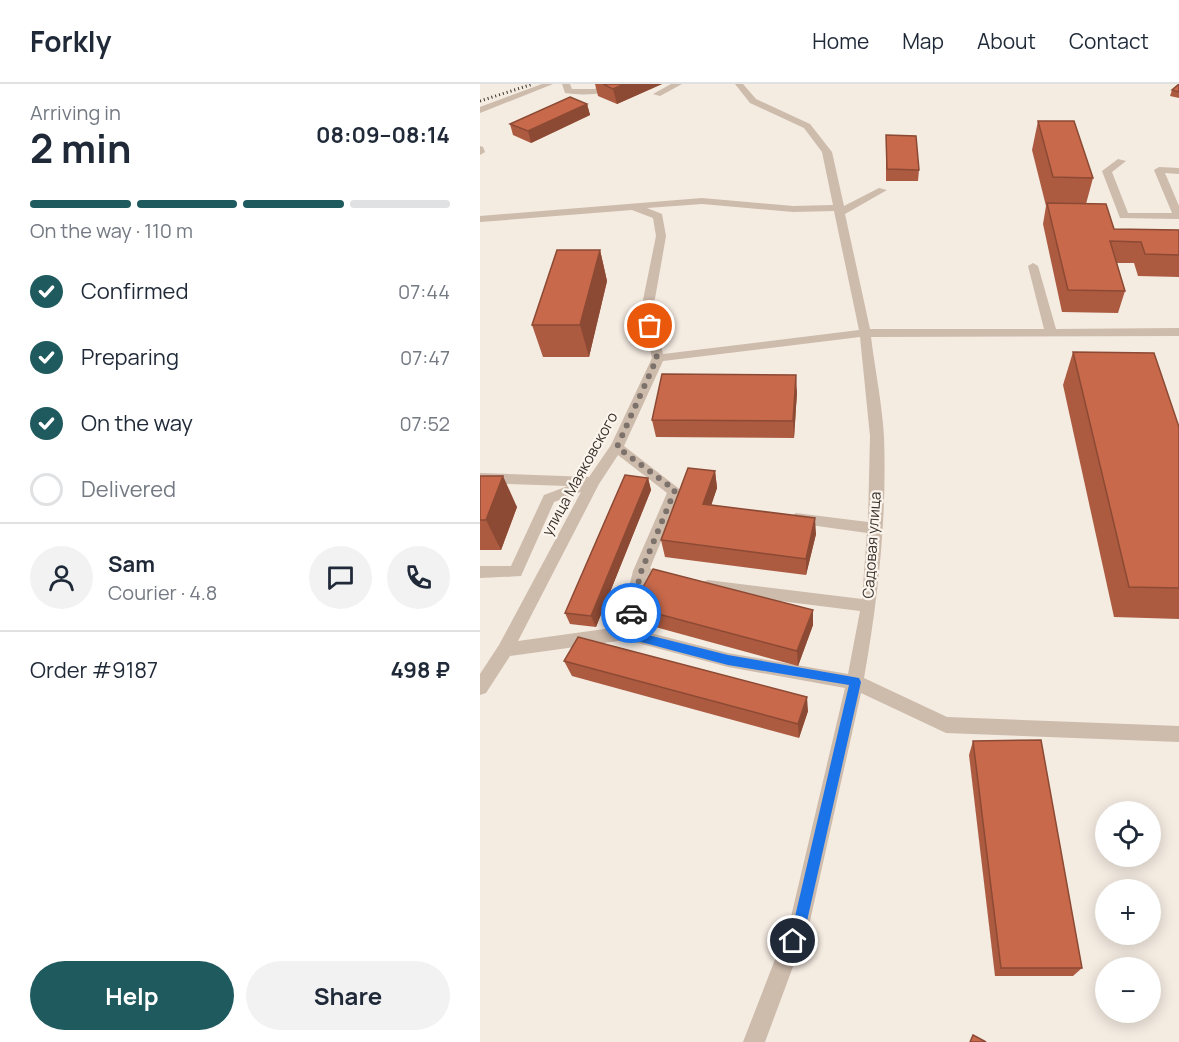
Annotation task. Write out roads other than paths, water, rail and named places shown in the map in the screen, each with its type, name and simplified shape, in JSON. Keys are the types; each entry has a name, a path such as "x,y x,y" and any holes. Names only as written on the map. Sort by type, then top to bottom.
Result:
{"street":[{"path":"480,110 549,84"},
{"path":"566,84 568,91 582,94 605,90 619,84"},
{"path":"657,94 678,84"},
{"name":"Садовая улица","path":"739,84 753,101 807,126 827,152 865,333 877,436 875,528 868,606 855,682 800,921 754,1042"},
{"path":"1121,161 1107,171 1124,216 1179,216 1159,170 1179,171"},
{"path":"480,219 702,201 793,209 840,210 882,190"},
{"path":"634,207 658,216 661,236 647,310 657,358 865,333 1179,332"},
{"path":"1034,266 1051,333"},
{"name":"улица Маяковского","path":"480,688 505,650 593,482 617,447 657,358"},
{"path":"617,447 675,490 641,572 626,633"},
{"path":"480,478 593,482"},
{"path":"480,572 516,572 549,499 593,482"},
{"path":"782,516 875,528"},
{"path":"641,572 662,578"},
{"path":"695,584 868,606"},
{"path":"505,650 626,633 728,660 855,682 946,725 1179,734"}],"railway":[{"path":"480,101 533,84"}]}
